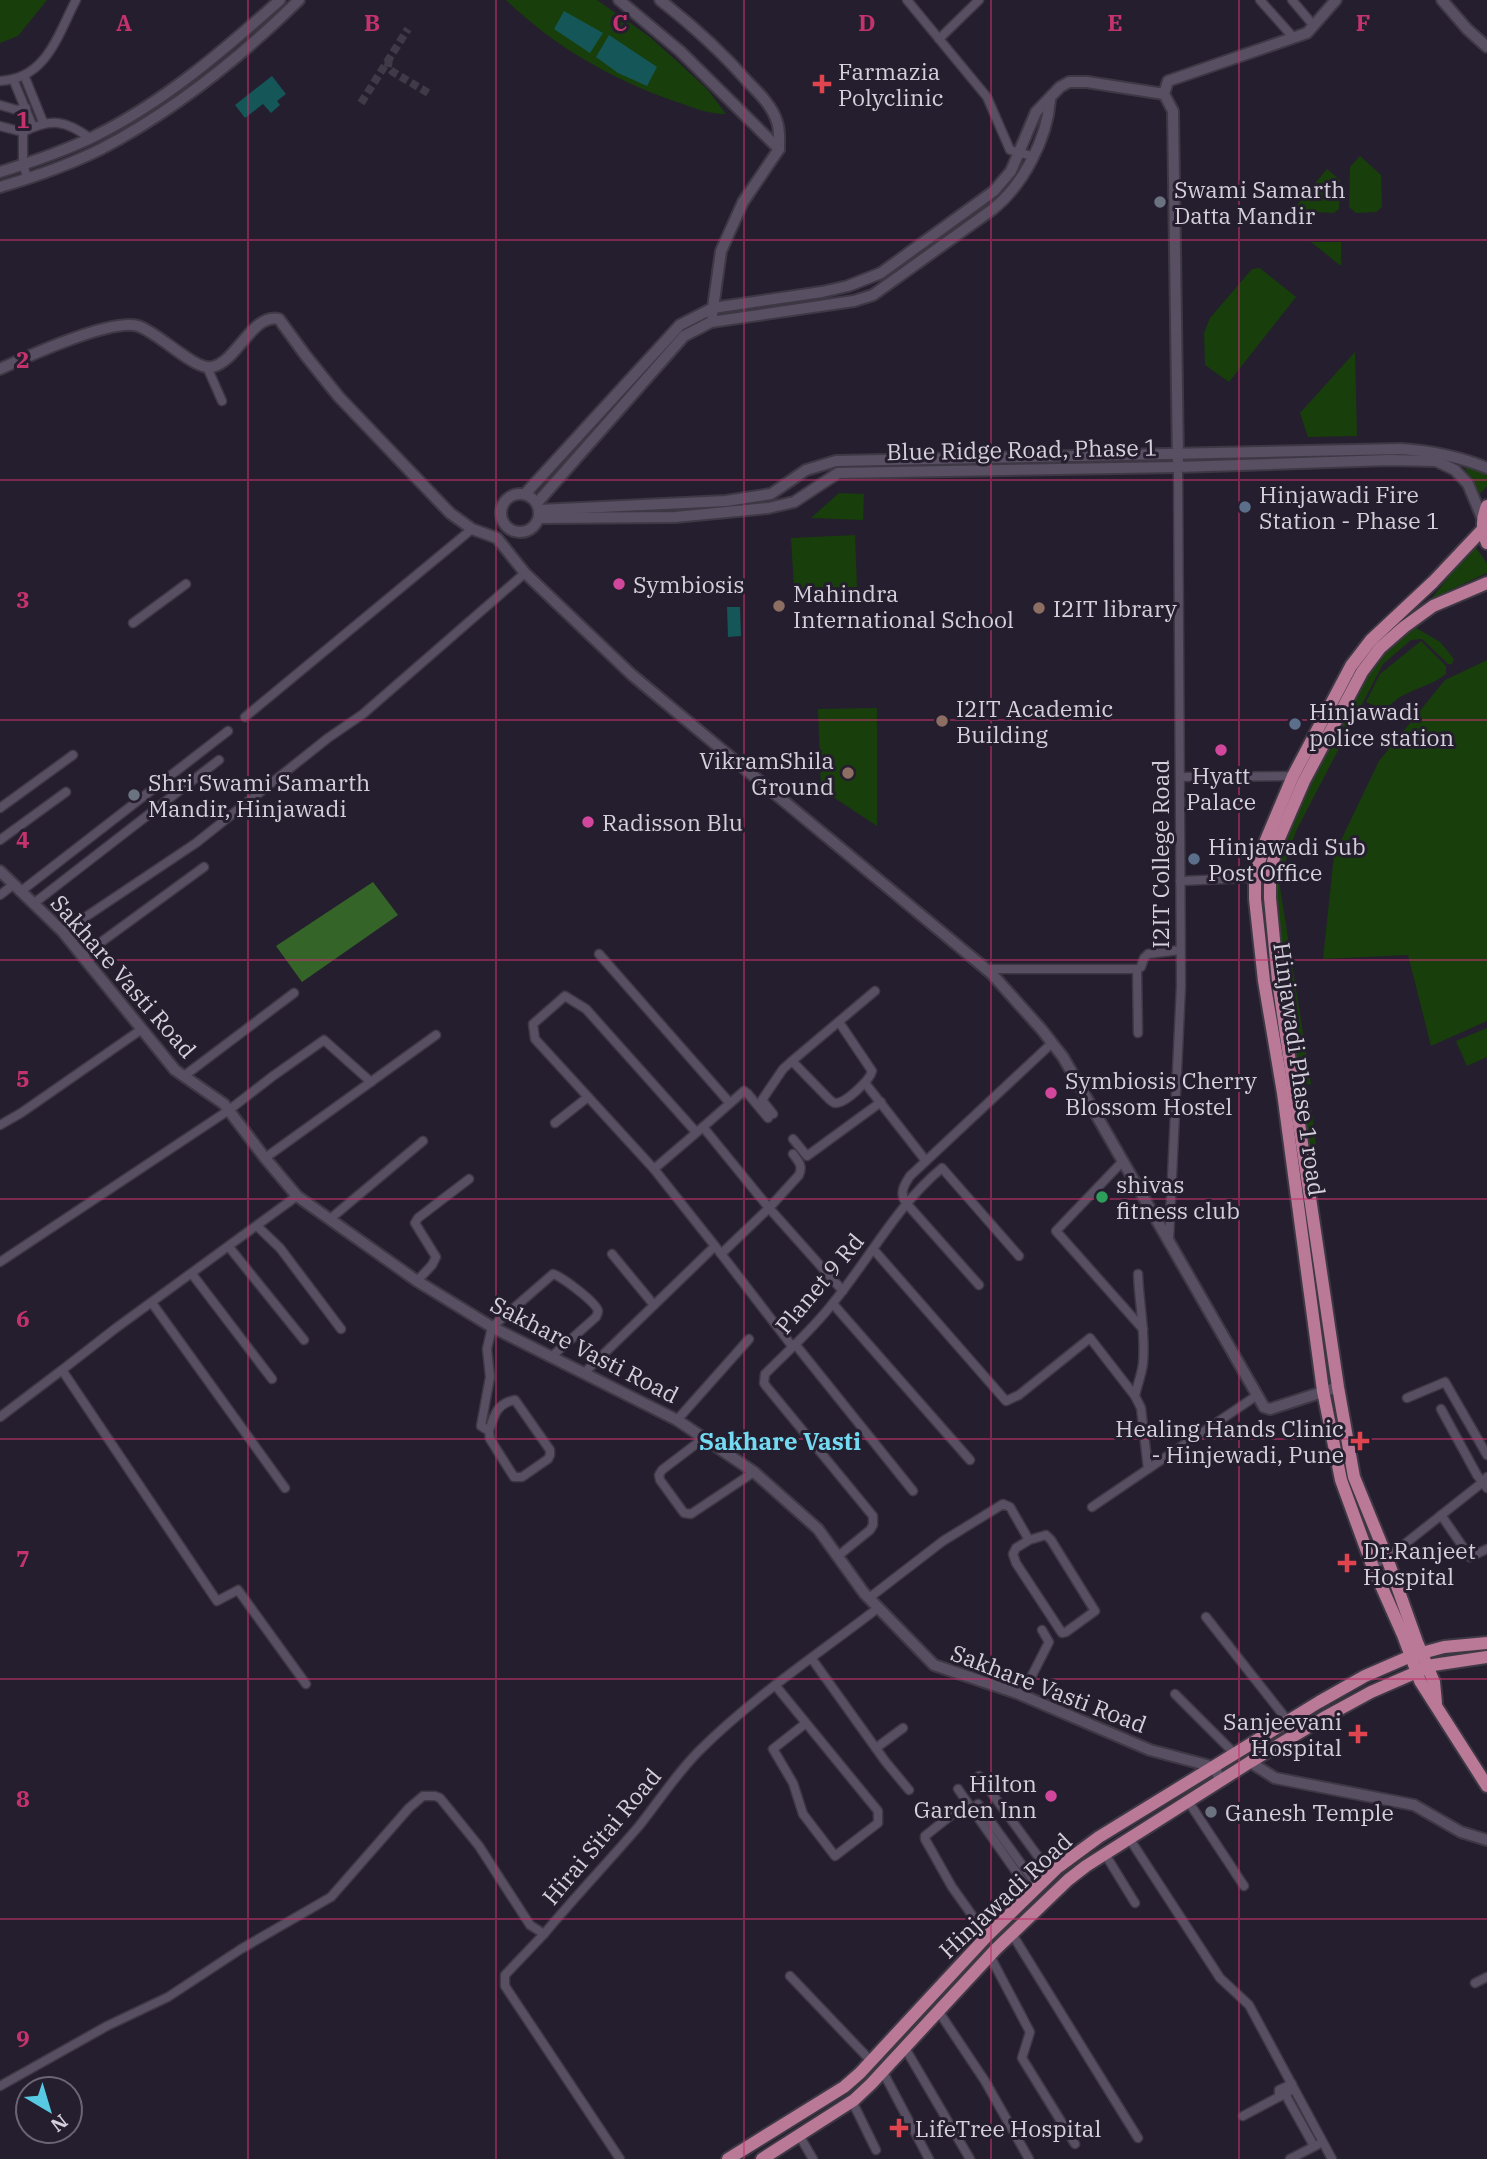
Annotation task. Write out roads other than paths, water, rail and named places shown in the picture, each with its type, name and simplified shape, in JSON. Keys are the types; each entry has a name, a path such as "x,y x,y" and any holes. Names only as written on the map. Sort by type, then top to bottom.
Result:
{"main road":[{"path":"1487,506 1483,525 1487,543"},
{"name":"Hinjawadi Phase 1 road","path":"1483,525 1431,584 1371,640 1356,660 1266,840 1255,876 1255,899 1264,981 1283,1093 1323,1391 1340,1480 1372,1565 1422,1669 1426,1691 1487,1786"},
{"name":"Hinjawadi Phase 1 road","path":"1416,1655 1387,1558 1354,1477 1338,1387 1278,981 1269,877 1299,778 1362,672 1380,648 1404,626 1433,606 1487,583"},
{"name":"Hinjawadi Road","path":"728,2159 844,2087 987,1936 1051,1874 1099,1838 1287,1721 1365,1676 1416,1655 1446,1647 1487,1643"},
{"path":"762,2159 852,2101 883,2072 1012,1934 1068,1880 1105,1854 1250,1762 1371,1692 1422,1669 1448,1662 1487,1657"}],"street":[{"path":"0,81 24,75 51,52 76,0"},
{"path":"0,172 90,138 168,93 208,63 268,4 280,0"},
{"path":"0,187 28,179 99,150 174,104 224,68 299,0"},
{"path":"619,0 681,51 779,149"},
{"path":"660,0 730,60 756,90 778,122 779,149 743,202 721,251 711,322"},
{"path":"907,0 987,97 1010,150 1032,156"},
{"path":"939,39 979,0"},
{"path":"1260,0 1293,37"},
{"path":"1292,0 1314,26"},
{"path":"1442,0 1487,47"},
{"path":"1178,467 1172,111 1164,94 1168,80 1307,33 1329,3"},
{"path":"24,75 43,122"},
{"path":"13,79 33,127"},
{"path":"1050,100 1048,117 1032,156 1022,177 1003,200 879,292 854,301 711,322 684,335 538,510 536,524 526,531 513,531 508,528 501,517 503,504 512,495 525,494 680,325 713,308 822,292 848,286 881,273 995,191 1011,171 1037,112 1060,87 1069,82 1087,82 1164,94"},
{"path":"168,93 174,104"},
{"path":"0,105 17,110 26,108"},
{"path":"0,126 23,132 43,122 65,124 90,138"},
{"path":"23,132 23,165 28,179"},
{"path":"0,369 50,346 114,327 136,325 151,332 202,367 213,368 224,361 259,324 273,317 279,319 340,397 447,510 472,528 498,538 525,573 632,675 987,969 1063,1057 1264,1407 1270,1409 1338,1387"},
{"path":"207,367 222,401"},
{"name":"Blue Ridge Road, Phase 1","path":"538,510 726,501 771,494 806,470 836,461 1401,449 1436,451 1467,459 1487,468"},
{"name":"Blue Ridge Road, Phase 1","path":"538,510 676,517 751,511 794,502 838,473 1389,460 1436,461 1455,470 1468,484 1483,525"},
{"name":"I2IT College Road","path":"1169,1240 1181,986 1178,467"},
{"path":"525,494 538,510"},
{"path":"245,717 472,528"},
{"path":"498,538 508,528"},
{"path":"63,932 196,843 328,738 363,714 525,573"},
{"path":"133,623 186,584"},
{"path":"0,895 16,889 228,731"},
{"path":"0,808 73,755"},
{"path":"33,904 219,760"},
{"path":"1180,777 1299,778"},
{"path":"0,840 66,792"},
{"path":"82,956 204,867"},
{"name":"Sakhare Vasti Road","path":"0,871 63,932 175,1070 224,1104 297,1196 417,1281 492,1327 677,1420 754,1472 818,1529 869,1598 934,1665 1022,1695 1150,1750 1214,1767"},
{"path":"1180,881 1269,877"},
{"path":"987,969 1137,969 1148,954 1180,950"},
{"path":"600,954 729,1102"},
{"path":"1137,969 1138,1033"},
{"path":"654,1169 744,1091 770,1116 762,1100 783,1069 875,991"},
{"path":"184,1076 294,993"},
{"path":"843,1291 586,1009 565,996 533,1024 535,1039 654,1169 913,1491"},
{"path":"792,1061 835,1103 840,1103 865,1083 872,1071 839,1022"},
{"path":"0,1125 21,1114 142,1029"},
{"path":"265,1158 436,1035"},
{"path":"0,1262 229,1110 324,1040 371,1082"},
{"name":"Planet 9 Rd","path":"838,1556 870,1530 873,1516 764,1383 765,1374 833,1304 874,1250 906,1203 902,1194 904,1185 917,1170 1052,1043"},
{"path":"865,1083 926,1161"},
{"path":"555,1123 588,1097"},
{"path":"793,1139 807,1156 881,1102"},
{"path":"330,1219 423,1141"},
{"path":"721,1254 799,1175 802,1169 793,1154"},
{"path":"1123,1161 1056,1231 1143,1329"},
{"path":"979,1285 906,1203 924,1182 942,1168 1019,1256"},
{"path":"917,1170 924,1182"},
{"path":"417,1281 436,1257 415,1223 469,1179"},
{"path":"0,1416 297,1196"},
{"path":"257,1226 280,1248 341,1329"},
{"path":"584,1373 715,1246"},
{"path":"229,1247 304,1340"},
{"path":"874,1250 1006,1401 1019,1395 1089,1338 1135,1396 1141,1408 1148,1469"},
{"path":"612,1254 654,1305"},
{"path":"192,1274 272,1379"},
{"path":"1135,1396 1143,1364 1138,1274"},
{"path":"489,1431 481,1426 490,1377 487,1349 492,1327 549,1276 558,1275 587,1298 598,1312 596,1317 551,1357"},
{"path":"152,1303 285,1488"},
{"path":"833,1304 970,1460"},
{"path":"677,1420 749,1339"},
{"path":"62,1370 217,1601 238,1590 306,1684"},
{"path":"1407,1398 1445,1382 1487,1455"},
{"path":"1092,1507 1256,1396"},
{"path":"510,1400 515,1400 550,1450 550,1455 522,1477 514,1477 490,1439 489,1431 496,1409 510,1400"},
{"path":"1372,1565 1387,1558 1486,1482 1441,1409"},
{"path":"704,1438 659,1475 684,1513 691,1514 754,1472"},
{"path":"869,1598 943,1541 1003,1504 1010,1507 1029,1540"},
{"path":"1441,1516 1470,1557 1487,1549"},
{"path":"1046,1535 1051,1540 1094,1611 1066,1632 1062,1633 1016,1563 1013,1554 1016,1548 1029,1540 1046,1535"},
{"name":"Hirai Sitai Road","path":"0,2087 107,2026 168,1997 241,1949 331,1896 409,1808 423,1796 440,1798 478,1846 530,1925 544,1934 635,1830 697,1753 775,1685 878,1608"},
{"path":"1206,1618 1287,1721"},
{"path":"1022,1695 1049,1642 1042,1630"},
{"path":"812,1659 909,1790"},
{"path":"775,1685 878,1811 878,1823 835,1856 803,1814 793,1783 773,1749 806,1723"},
{"path":"1175,1694 1235,1754"},
{"path":"876,1748 903,1728"},
{"path":"1250,1762 1275,1778 1414,1805 1461,1832 1487,1840"},
{"path":"1214,1767 1221,1781"},
{"path":"979,1776 1051,1874"},
{"path":"958,1789 1035,1890"},
{"path":"1188,1801 1244,1886"},
{"path":"978,1804 1035,1890"},
{"path":"959,1809 925,1836 925,1839 952,1886 987,1936"},
{"path":"1129,1838 1220,1978 1249,2005 1332,2159"},
{"path":"1105,1854 1135,1903"},
{"path":"544,1934 505,1975 505,1986 620,2159"},
{"path":"1012,1934 1138,2138"},
{"path":"990,1956 1030,2032 1022,2057 1075,2144"},
{"path":"790,1976 871,2061"},
{"path":"1475,1983 1487,1977"},
{"path":"939,2012 985,2081 1029,2159"},
{"path":"905,2048 970,2159"},
{"path":"883,2072 929,2159"},
{"path":"1243,2116 1282,2096 1293,2086"},
{"path":"1282,2096 1314,2146"},
{"path":"852,2101 876,2150"},
{"path":"799,2135 813,2159"},
{"path":"1290,2159 1323,2142"}],"tunnel":[{"path":"361,103 408,29"},
{"path":"389,59 388,67 393,72 430,94"}],"place":[{"name":"Farmazia Polyclinic","path":"822,84"},
{"name":"Swami Samarth Datta Mandir","path":"1160,202"},
{"name":"Hinjawadi Fire Station - Phase 1","path":"1245,507"},
{"name":"Symbiosis","path":"619,584"},
{"name":"Mahindra International School","path":"779,606"},
{"name":"I2IT library","path":"1039,608"},
{"name":"I2IT Academic Building","path":"942,721"},
{"name":"Hinjawadi police station","path":"1295,724"},
{"name":"Hyatt Palace","path":"1221,750"},
{"name":"VikramShila Ground","path":"848,773"},
{"name":"Shri Swami Samarth Mandir, Hinjawadi","path":"134,795"},
{"name":"Radisson Blu","path":"588,822"},
{"name":"Hinjawadi Sub Post Office","path":"1194,859"},
{"name":"Symbiosis Cherry Blossom Hostel","path":"1051,1093"},
{"name":"shivas fitness club","path":"1102,1197"},
{"name":"Healing Hands Clinic - Hinjewadi, Pune","path":"1360,1441"},
{"name":"Dr.Ranjeet Hospital","path":"1347,1563"},
{"name":"Sanjeevani Hospital","path":"1358,1734"},
{"name":"Hilton Garden Inn","path":"1051,1796"},
{"name":"Ganesh Temple","path":"1211,1812"},
{"name":"LifeTree Hospital","path":"899,2128"}],"district":[{"name":"Sakhare Vasti","path":"780,1441"}]}
